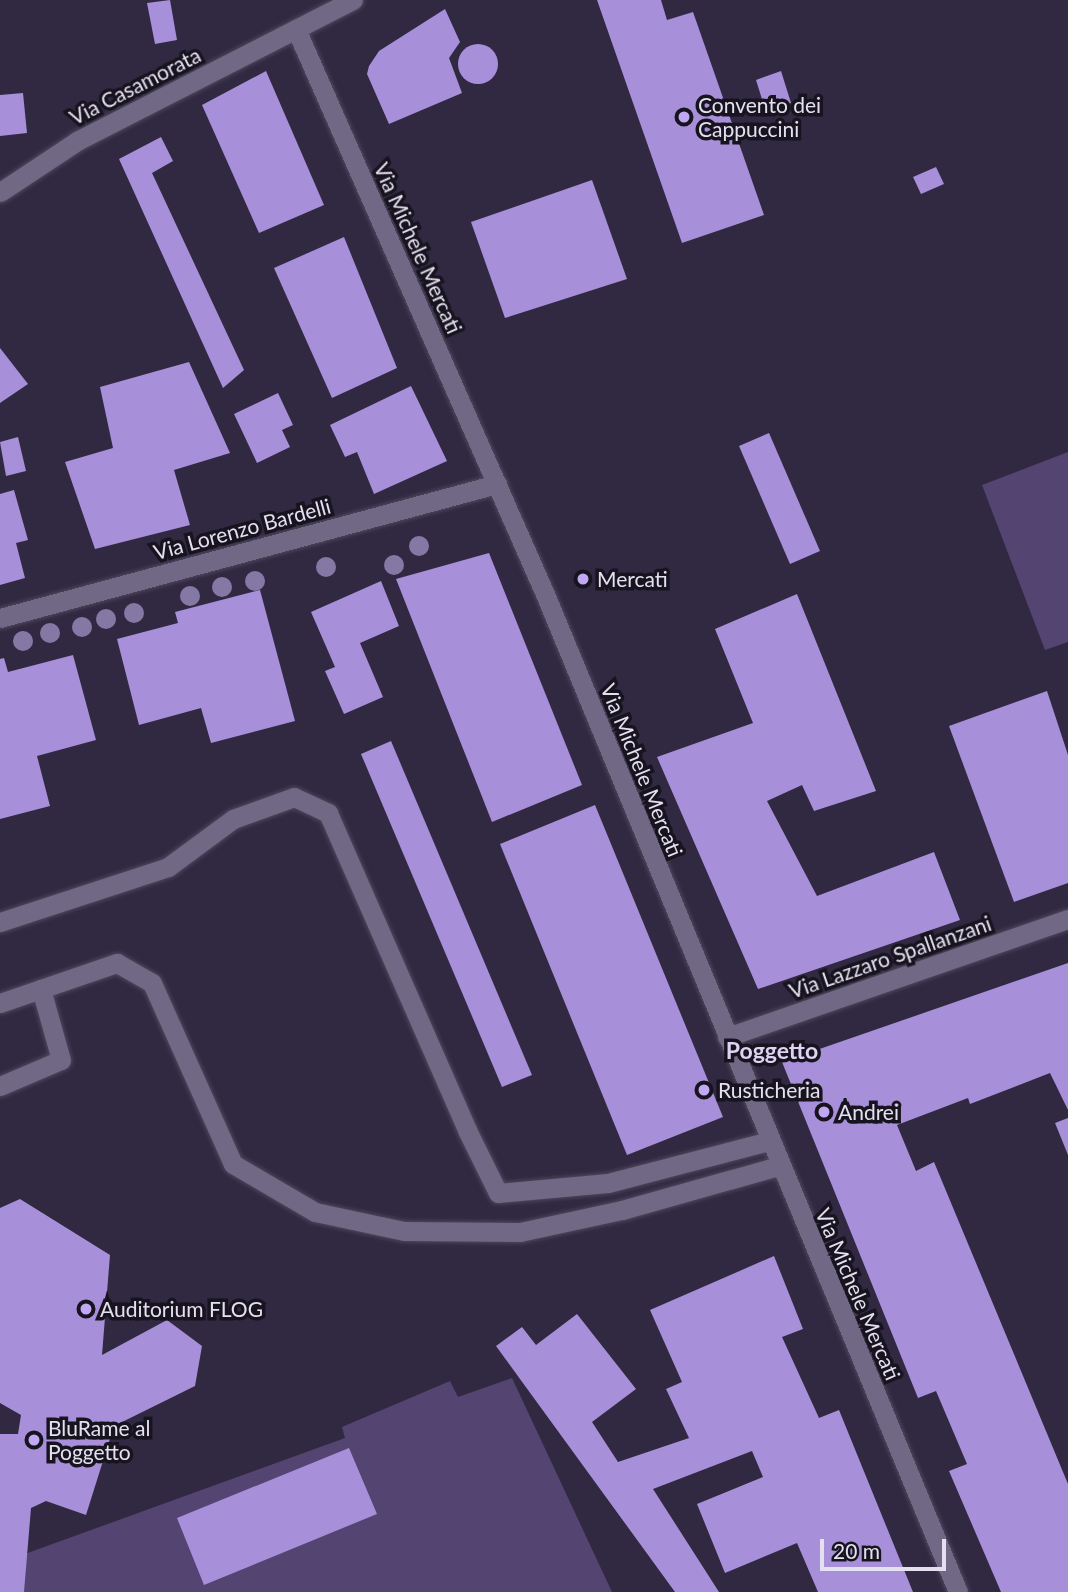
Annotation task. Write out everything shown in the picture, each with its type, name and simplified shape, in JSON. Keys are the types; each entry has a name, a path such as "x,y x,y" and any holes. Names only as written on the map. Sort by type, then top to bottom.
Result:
{"street":[{"path":"296,29 353,0"},
{"name":"Via Casamorata","path":"0,192 77,141 296,29"},
{"name":"Via Michele Mercati","path":"296,29 497,484 958,1592"},
{"name":"Via Lorenzo Bardelli","path":"0,618 497,484"},
{"path":"0,922 168,867 233,820 294,797 328,813 467,1130 498,1193 608,1183 769,1141"},
{"name":"Via Lazzaro Spallanzani","path":"727,1037 1068,919"},
{"path":"0,1003 117,963 152,982 233,1164 316,1212 404,1231 520,1233 622,1210 779,1166"},
{"path":"0,1086 61,1060 41,989"}],"shaded area":[{"path":"1068,452 1068,642 1045,650 982,485"},
{"path":"512,1378 612,1592 0,1592 0,1563 345,1438 342,1427 450,1381 458,1397"}],"building":[{"path":"170,0 177,40 155,44 147,3"},
{"name":"Convento dei Cappuccini","path":"597,0 661,0 667,20 693,12 764,215 682,243"},
{"path":"445,9 460,42 449,58 462,93 389,124 367,74 369,66 379,51"},
{"path":"478,44 492,50 498,64 492,78 478,84 464,78 458,64 464,50"},
{"path":"266,71 324,205 259,233 202,105"},
{"path":"781,71 791,103 766,112 756,80"},
{"path":"23,93 27,133 0,136 0,95"},
{"path":"161,137 173,161 152,173 244,370 223,388 119,159"},
{"path":"936,167 944,184 921,194 913,177"},
{"path":"592,180 627,279 505,318 471,222"},
{"path":"344,237 397,368 332,398 274,268"},
{"path":"0,348 28,384 0,403"},
{"path":"189,362 230,453 174,470 190,525 95,549 65,462 113,448 100,387"},
{"path":"411,386 447,461 374,494 357,452 345,457 330,425"},
{"path":"278,393 293,425 282,430 290,447 257,463 234,414"},
{"path":"769,433 820,551 790,564 739,446"},
{"path":"18,437 26,471 6,476 0,442"},
{"path":"14,490 28,540 16,543 25,578 0,585 0,494"},
{"path":"489,553 582,785 492,822 396,579"},
{"path":"381,581 399,626 360,643 383,697 344,714 325,671 335,667 311,612"},
{"path":"260,590 295,721 211,743 201,708 139,725 117,639 178,623 175,612"},
{"path":"797,594 876,791 814,811 802,785 767,801 817,896 934,852 960,920 758,989 657,757 753,723 715,629"},
{"path":"73,655 96,740 37,756 50,806 0,819 0,659 4,658 8,672"},
{"path":"1047,691 1068,755 1068,883 1014,902 949,726"},
{"path":"391,741 532,1075 502,1087 361,754"},
{"path":"595,805 723,1117 627,1155 500,844"},
{"path":"1068,963 1068,1110 1050,1073 970,1104 968,1098 897,1125 916,1171 934,1162 1068,1484 1068,1592 1001,1592 949,1471 967,1464 936,1391 918,1398 782,1062"},
{"path":"1068,1118 1068,1155 1055,1123"},
{"path":"20,1199 110,1255 102,1355 167,1320 202,1346 195,1386 114,1426 86,1515 46,1501 31,1508 24,1592 0,1592 0,1434 18,1434 21,1415 0,1403 0,1208"},
{"path":"774,1256 803,1329 782,1337 819,1418 839,1410 913,1592 818,1592 797,1543 725,1573 697,1504 763,1477 752,1451 653,1489 719,1592 675,1592 496,1346 522,1327 536,1345 577,1314 636,1389 592,1422 618,1462 689,1438 666,1389 682,1382 650,1310"},
{"path":"349,1448 377,1514 204,1585 177,1518"}],"place":[{"name":"Convento dei Cappuccini","path":"684,117"},
{"name":"Mercati","path":"583,579"},
{"name":"Rusticheria","path":"704,1090"},
{"name":"Andrei","path":"824,1112"},
{"name":"Auditorium FLOG","path":"86,1309"},
{"name":"BluRame al Poggetto","path":"34,1440"}],"district":[{"name":"Poggetto","path":"772,1050"}]}
